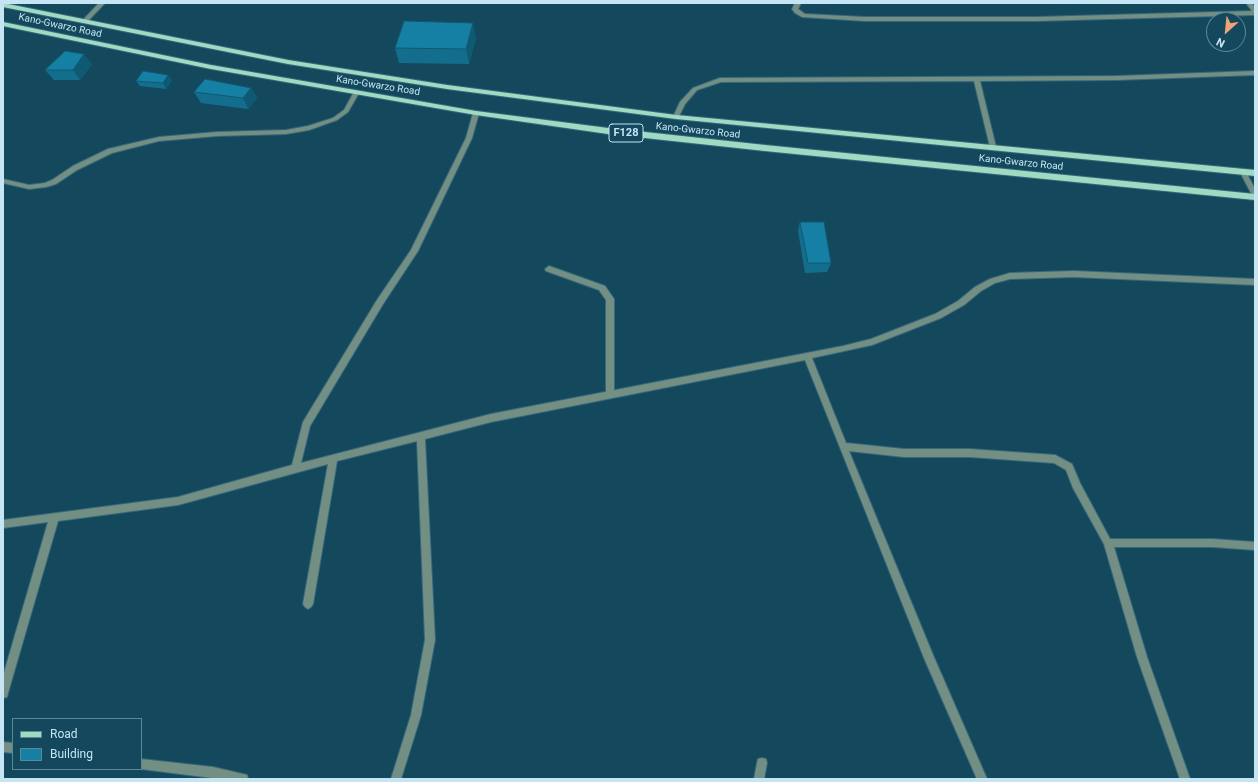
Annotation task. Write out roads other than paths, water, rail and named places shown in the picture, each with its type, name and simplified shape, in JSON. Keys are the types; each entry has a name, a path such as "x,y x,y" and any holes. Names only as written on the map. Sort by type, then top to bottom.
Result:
{"main road":[{"name":"Kano-Gwarzo Road","path":"3,5 288,62 447,87 676,117 1255,173"},
{"name":"Kano-Gwarzo Road","path":"3,24 211,67 476,113 608,131 750,147 1255,196"}],"street":[{"path":"84,22 102,3"},
{"path":"798,3 795,10 804,16 865,18 1043,18 1255,12"},
{"path":"1249,3 1255,12"},
{"path":"676,117 682,103 695,88 720,80 977,80 1117,78 1255,73"},
{"path":"977,80 993,147"},
{"path":"3,181 29,187 46,185 54,182 86,162 110,151 123,146 159,139 217,134 286,132 309,128 335,119 341,115 346,111 356,93"},
{"path":"296,468 306,425 380,302 414,251 469,138 476,113"},
{"path":"1243,172 1255,196"},
{"path":"549,269 602,288 610,299 610,395"},
{"path":"3,524 178,502 332,458 491,418 872,342 938,316 961,303 978,289 993,281 1010,276 1074,274 1255,282"},
{"path":"807,356 929,658 982,779"},
{"path":"396,779 416,715 430,640 421,435"},
{"path":"843,446 904,453 970,453 1055,459 1069,467 1076,484 1108,543 1142,657 1185,779"},
{"path":"308,604 332,458"},
{"path":"3,693 54,518"},
{"path":"1108,543 1213,543 1255,546"},
{"path":"759,779 762,763"},
{"path":"142,764 213,772 243,779"}]}
